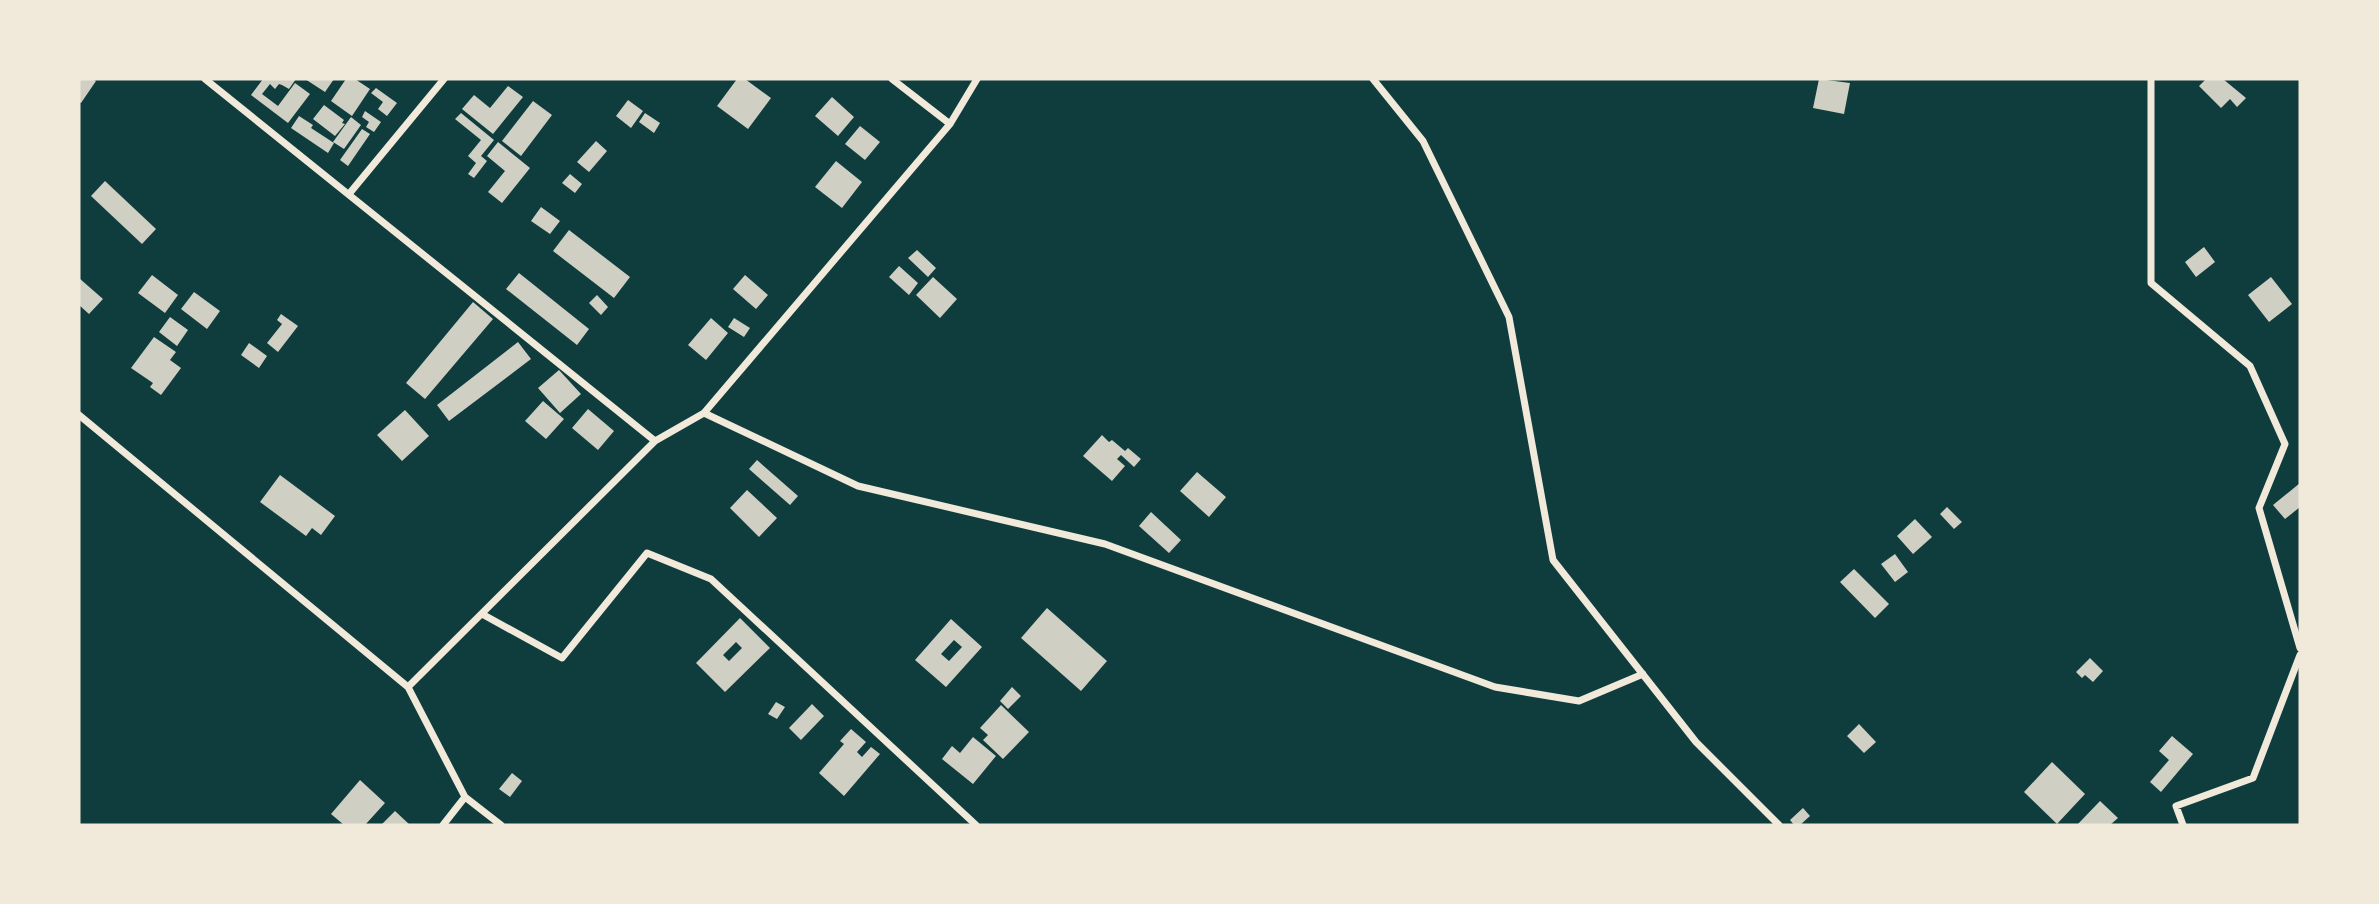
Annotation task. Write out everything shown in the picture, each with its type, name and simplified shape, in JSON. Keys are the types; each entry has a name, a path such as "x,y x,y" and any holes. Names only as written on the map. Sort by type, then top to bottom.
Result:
{"street":[{"path":"205,79 655,442"},
{"path":"349,194 444,79"},
{"path":"892,79 950,124"},
{"path":"408,687 655,442 704,413 950,124 977,79"},
{"path":"1373,79 1423,141 1509,317 1553,559 1696,741 1779,825"},
{"path":"2151,79 2151,283 2250,366 2285,444 2259,508 2300,648"},
{"path":"704,413 858,486 1105,544 1495,687 1579,701 1643,674"},
{"path":"79,415 408,687 465,797 501,825"},
{"path":"482,614 562,658 647,553 712,579 976,825"},
{"path":"2183,825 2176,806 2253,778 2300,655"},
{"path":"443,825 465,797"}],"building":[{"path":"79,79 96,81 81,103 79,102"},
{"path":"263,79 296,79 289,89 279,84 275,89 270,84 262,94 278,106 295,83 310,94 288,123 251,95"},
{"path":"305,79 334,79 325,92"},
{"path":"346,79 355,79 370,89 352,116 331,101"},
{"path":"737,79 745,79 771,98 748,129 717,106"},
{"path":"1819,79 1850,83 1844,114 1813,108"},
{"path":"2206,79 2223,79 2246,98 2237,107 2230,99 2221,108 2199,86"},
{"path":"508,86 523,97 493,134 462,109 474,95 490,108"},
{"path":"376,88 397,103 387,116 378,109 383,102 371,93"},
{"path":"832,97 854,117 838,136 815,116"},
{"path":"628,100 643,111 631,128 616,116"},
{"path":"533,101 552,115 521,156 502,141"},
{"path":"324,105 344,120 342,123 345,124 335,136 313,119"},
{"path":"365,111 381,122 374,132 366,127 369,122 362,117"},
{"path":"461,113 494,140 481,156 487,161 474,178 468,174 476,163 468,156 481,140 455,119"},
{"path":"645,113 660,123 654,133 639,122"},
{"path":"299,116 313,125 311,128 334,143 328,153 291,128"},
{"path":"351,117 361,125 344,149 333,142"},
{"path":"860,126 880,142 865,160 845,144"},
{"path":"362,129 370,134 348,166 340,160"},
{"path":"596,141 607,151 589,172 577,162"},
{"path":"498,142 530,168 502,203 488,192 505,171 487,156"},
{"path":"836,161 862,182 842,208 815,187"},
{"path":"570,174 582,184 575,193 562,183"},
{"path":"105,181 156,229 142,244 91,196"},
{"path":"541,207 560,221 550,234 531,221"},
{"path":"569,230 630,277 614,298 553,251"},
{"path":"2204,247 2215,262 2196,277 2185,262"},
{"path":"917,250 936,268 928,277 908,258"},
{"path":"899,266 918,283 909,295 889,277"},
{"path":"519,273 589,329 577,345 506,289"},
{"path":"152,275 178,295 165,313 138,293"},
{"path":"745,275 768,295 756,309 733,289"},
{"path":"933,277 957,299 940,318 916,295"},
{"path":"2271,277 2292,304 2269,322 2248,295"},
{"path":"79,278 103,299 89,314 79,305"},
{"path":"194,292 220,311 207,329 181,309"},
{"path":"597,295 608,307 601,315 589,303"},
{"path":"473,302 493,319 425,399 406,383"},
{"path":"281,314 298,326 278,352 267,343 282,324 277,320"},
{"path":"170,317 188,330 177,346 159,332"},
{"path":"711,318 728,333 706,360 688,345"},
{"path":"734,318 750,328 744,337 728,327"},
{"path":"154,337 176,352 170,360 181,368 161,395 150,387 153,383 131,368"},
{"path":"518,342 531,359 449,421 437,405"},
{"path":"249,343 267,356 259,368 241,355"},
{"path":"559,370 581,394 560,413 538,388"},
{"path":"543,401 564,419 546,439 525,421"},
{"path":"588,409 614,431 598,450 572,428"},
{"path":"405,410 429,436 402,461 377,435"},
{"path":"1102,435 1125,451 1128,448 1141,459 1134,467 1121,455 1117,459 1125,466 1112,481 1083,456"},
{"path":"757,460 798,496 790,505 749,469"},
{"path":"1197,472 1226,497 1209,517 1180,491"},
{"path":"280,475 335,516 321,535 312,528 306,536 260,502"},
{"path":"2300,483 2300,507 2285,519 2273,505"},
{"path":"747,490 777,518 759,537 730,508"},
{"path":"1947,507 1962,522 1954,529 1940,514"},
{"path":"1151,512 1181,540 1169,553 1139,526"},
{"path":"1915,519 1932,537 1913,554 1897,536"},
{"path":"1895,554 1908,572 1895,582 1881,564"},
{"path":"1854,569 1889,604 1875,618 1840,582"},
{"path":"1047,608 1107,661 1081,691 1021,638"},
{"path":"740,618 770,648 725,692 696,663","holes":["736,642 742,648 729,661 723,655"]},
{"path":"951,619 982,647 946,687 915,660","holes":["954,640 962,647 949,661 941,654"]},
{"path":"2090,658 2103,671 2093,682 2085,675 2082,678 2076,672"},
{"path":"1012,687 1021,696 1008,709 1000,701"},
{"path":"776,702 785,707 777,719 768,714"},
{"path":"812,704 824,716 801,740 789,728"},
{"path":"1001,705 1029,732 1003,759 983,740 988,735 980,728"},
{"path":"1859,724 1876,742 1864,753 1847,736"},
{"path":"851,729 866,742 857,752 862,757 871,747 880,754 844,796 819,773 844,744 840,741"},
{"path":"2172,736 2193,754 2161,792 2150,782 2169,760 2159,751"},
{"path":"973,737 996,756 973,784 942,759 952,746 960,753"},
{"path":"2052,762 2085,794 2057,824 2024,792"},
{"path":"512,773 522,781 510,797 499,789"},
{"path":"360,780 385,803 365,825 344,825 331,814"},
{"path":"2100,801 2118,818 2110,825 2077,825"},
{"path":"1803,808 1810,816 1800,825 1794,825 1790,820"},
{"path":"395,811 410,825 381,825"}]}
